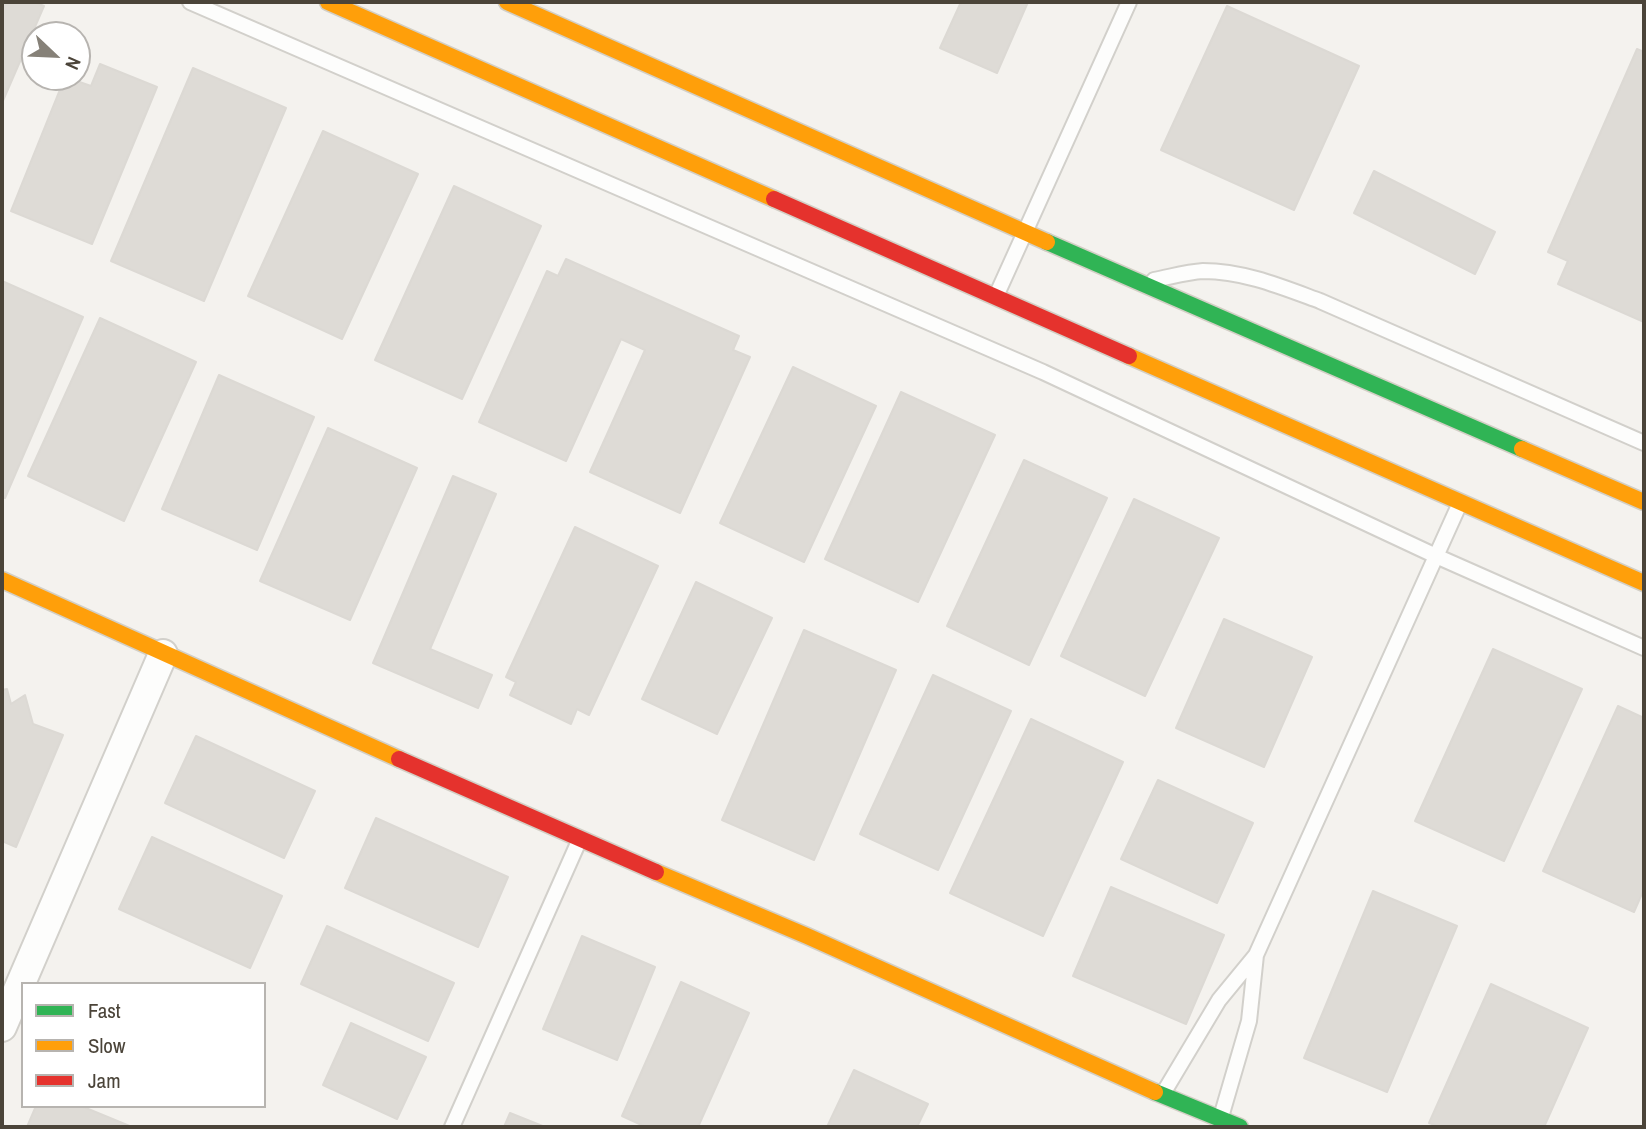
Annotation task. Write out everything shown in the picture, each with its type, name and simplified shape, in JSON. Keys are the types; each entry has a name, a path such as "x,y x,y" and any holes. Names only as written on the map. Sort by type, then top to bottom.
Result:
{"main road":[{"path":"328,2 1644,583"},
{"path":"507,2 1025,233 1644,502"},
{"path":"2,580 579,840 807,936 1162,1095 1240,1127"}],"street":[{"path":"21,982 163,654"},
{"path":"2,1027 21,983"}],"lane":[{"path":"190,2 1043,372 1436,556 1644,648"},
{"path":"996,297 1129,2"},
{"path":"1139,283 1201,271 1231,273 1267,281 1320,301 1644,443"},
{"path":"1162,1095 1219,1000 1256,955 1461,502"},
{"path":"452,1127 579,840"},
{"path":"1220,1118 1250,1021 1256,955"}],"building":[{"path":"2,2 34,2 44,6 38,21 21,21 21,59 2,103"},
{"path":"961,2 1028,2 997,73 940,48"},
{"path":"1227,6 1359,66 1294,210 1161,150"},
{"path":"1637,49 1644,52 1644,322 1558,284 1568,261 1548,252"},
{"path":"100,64 157,87 92,244 11,211 59,91 91,91"},
{"path":"193,68 286,108 204,301 111,261"},
{"path":"323,131 418,174 342,339 248,296"},
{"path":"1374,171 1495,232 1475,274 1354,213"},
{"path":"454,186 541,226 462,399 375,360"},
{"path":"566,259 739,336 733,350 750,357 680,513 590,472 645,350 621,339 566,461 479,422 547,271 558,276"},
{"path":"2,281 83,317 5,498 2,497"},
{"path":"100,318 196,362 124,521 28,476"},
{"path":"793,367 876,406 804,562 720,523"},
{"path":"219,375 314,417 257,550 162,509"},
{"path":"901,392 995,435 918,602 825,559"},
{"path":"328,428 417,468 350,620 260,581"},
{"path":"1024,460 1107,498 1029,665 947,626"},
{"path":"453,476 496,494 430,649 492,675 478,708 373,663"},
{"path":"1134,499 1219,538 1145,696 1061,656"},
{"path":"575,527 658,566 589,715 577,709 571,724 510,695 516,682 506,677"},
{"path":"696,582 772,618 717,734 642,699"},
{"path":"1224,619 1312,657 1264,767 1176,728"},
{"path":"804,630 896,670 814,860 722,820"},
{"path":"1493,649 1582,689 1504,861 1415,821"},
{"path":"933,675 1011,711 938,870 860,834"},
{"path":"7,689 11,704 25,695 33,724 63,735 16,847 2,841 2,690"},
{"path":"1618,706 1644,718 1644,889 1634,912 1543,871"},
{"path":"1031,719 1123,762 1043,936 950,893"},
{"path":"196,736 315,791 284,858 165,803"},
{"path":"1158,780 1253,823 1217,903 1121,859"},
{"path":"376,818 508,877 478,947 345,888"},
{"path":"152,837 282,896 250,968 119,909"},
{"path":"1111,887 1224,935 1186,1024 1073,976"},
{"path":"1373,891 1457,926 1387,1092 1304,1058"},
{"path":"327,926 454,983 428,1041 301,984"},
{"path":"582,936 655,967 617,1060 543,1029"},
{"path":"681,982 749,1013 698,1127 646,1127 622,1116"},
{"path":"1491,984 1588,1028 1544,1127 1440,1127 1429,1123"},
{"path":"351,1023 426,1057 397,1119 323,1085"},
{"path":"854,1070 928,1104 917,1127 827,1127"},
{"path":"35,1108 86,1108 132,1127 27,1127"},
{"path":"510,1113 545,1127 504,1127"}],"traffic: fast":[{"path":"1047,242 1522,449"},
{"path":"1155,1092 1240,1127"}],"traffic: slow":[{"path":"328,2 774,199"},
{"path":"507,2 1047,242"},
{"path":"1129,356 1644,583"},
{"path":"1522,449 1644,502"},
{"path":"2,580 399,759"},
{"path":"656,872 807,936 1155,1092"}],"traffic: jam":[{"path":"774,199 1129,356"},
{"path":"399,759 656,872"}]}
